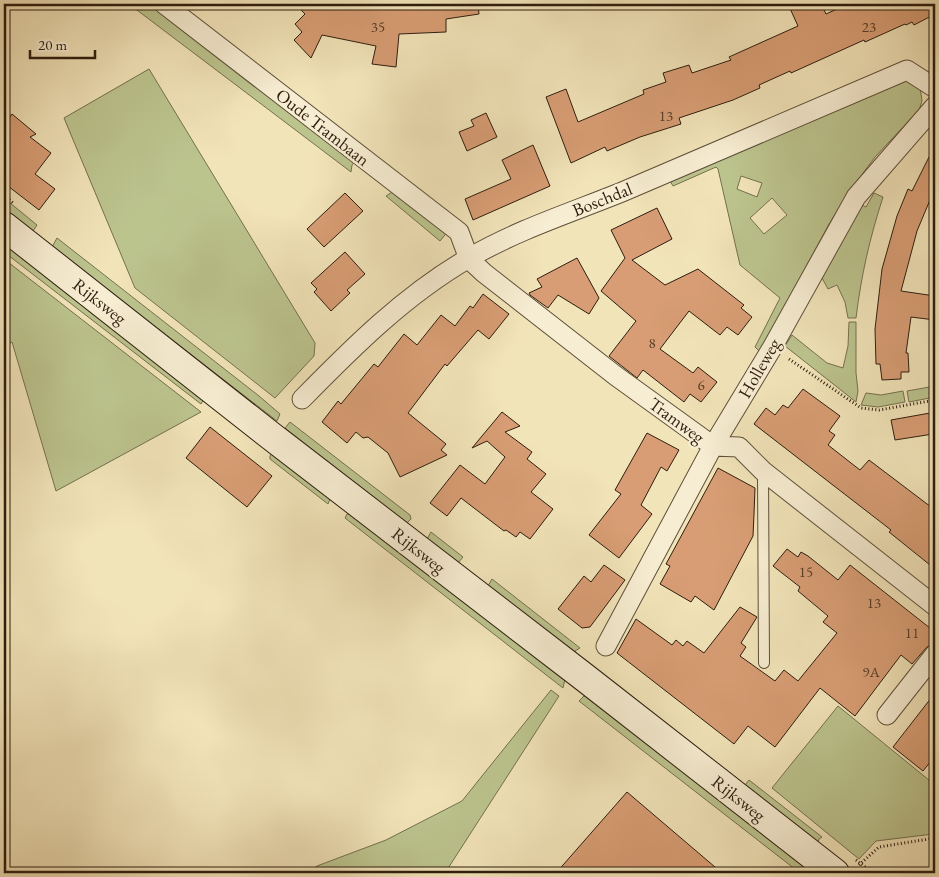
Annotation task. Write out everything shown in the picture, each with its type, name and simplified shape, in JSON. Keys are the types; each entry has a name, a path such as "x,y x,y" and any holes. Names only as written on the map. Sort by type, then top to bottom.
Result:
{"main road":[{"name":"Rijksweg","path":"4,226 271,436 584,677 846,871"}],"street":[{"name":"Oude Trambaan","path":"164,4 459,232 469,258"},
{"name":"Boschdal","path":"302,399 358,342 413,296 469,258 526,230 629,189 907,70 935,88"},
{"name":"Holleweg","path":"606,646 713,446 772,348 856,197 935,106"},
{"name":"Tramweg","path":"469,258 484,273 616,376 713,446 739,447 763,471 935,606"},
{"path":"887,715 935,654"}],"lane":[{"path":"763,471 764,663"}],"path":[{"path":"772,348 861,408 879,410 935,400"},
{"path":"846,871 879,847 935,838"}],"green space":[{"path":"129,4 161,4 358,158 352,165 351,172"},
{"path":"149,69 315,343 314,356 275,398 135,288 64,118"},
{"path":"900,77 920,87 922,101 919,110 875,157 849,192 829,224 760,352 755,347 780,298 740,265 718,169 716,167 673,186 670,181","holes":["741,176 762,183 757,197 737,189","772,198 787,215 764,234 750,218"]},
{"path":"397,189 449,230 440,241 386,196"},
{"path":"874,193 883,197 866,257 856,318 848,318 845,302 837,285 828,289 822,278 862,205 866,207"},
{"path":"4,198 37,225 33,231 4,208"},
{"path":"57,238 259,396 280,414 277,421 52,247"},
{"path":"4,241 204,399 201,404 4,252"},
{"path":"4,259 201,412 56,491 12,342 4,347"},
{"path":"849,322 856,322 858,391 856,402 785,346 792,335 827,363 843,368 848,346"},
{"path":"935,386 935,397 909,402 907,391"},
{"path":"903,391 905,402 878,407 861,405 866,393 881,395"},
{"path":"290,422 410,515 411,519 407,523 285,428"},
{"path":"272,453 328,494 330,499 328,504 270,459"},
{"path":"347,514 353,514 565,679 563,688 345,518"},
{"path":"431,532 463,557 458,563 427,539"},
{"path":"492,579 580,648 575,651 575,654 488,586"},
{"path":"551,690 559,696 445,873 308,873 317,866 386,840 462,801"},
{"path":"584,696 591,698 817,873 800,873 579,701"},
{"path":"838,706 935,785 935,830 933,834 876,841 859,859 772,788"},
{"path":"749,780 822,837 818,842 745,785"}],"building":[{"path":"295,4 478,4 479,14 446,19 446,32 399,34 396,67 372,64 376,46 322,35 311,58 294,40 302,32 295,24 305,14"},
{"path":"788,4 821,4 826,14 848,4 935,4 935,14 914,25 912,22 905,24 791,73 790,71 759,85 760,88 733,100 679,118 681,124 640,137 607,151 605,147 571,163 546,97 566,89 578,122 644,94 643,90 666,82 663,73 689,65 692,73 731,60 729,57 798,26"},
{"path":"486,113 497,137 467,151 459,132 474,126 471,120"},
{"path":"12,114 36,134 30,137 51,153 35,174 55,189 39,210 4,183 4,125"},
{"path":"533,145 550,186 473,220 465,199 511,179 502,160"},
{"path":"935,145 935,188 917,231 901,291 935,296 935,320 911,317 906,353 908,353 909,372 901,372 901,379 882,380 880,364 876,364 875,329 882,269 897,216 908,189 912,191"},
{"path":"345,193 363,211 324,247 307,229"},
{"path":"657,208 672,239 632,260 665,285 698,269 744,305 741,308 752,317 738,335 727,327 720,335 689,311 660,349 693,373 698,367 717,382 701,402 690,394 684,402 643,370 637,378 609,356 636,321 601,291 625,258 611,230"},
{"path":"345,252 365,274 347,290 350,293 331,311 314,292 317,289 311,283"},
{"path":"577,258 599,298 589,314 558,295 548,308 530,295 529,293 542,287 537,279"},
{"path":"483,294 509,314 489,339 478,330 447,366 445,364 408,413 446,444 441,450 447,455 400,477 388,453 368,437 363,438 356,432 347,443 322,422 338,401 341,404 374,364 378,367 404,334 417,345 441,315 455,326 470,306 473,308"},
{"path":"803,389 840,416 829,431 835,435 828,445 860,470 869,460 935,510 935,569 889,532 891,530 754,424 766,408 775,415 783,405 788,408"},
{"path":"502,412 520,426 505,432 532,452 527,459 546,474 531,492 553,509 530,539 520,532 516,537 506,530 504,531 461,498 447,516 430,503 460,465 485,484 505,457 487,441 472,448"},
{"path":"930,413 933,434 895,440 891,420"},
{"path":"210,427 272,476 247,507 186,458"},
{"path":"647,433 679,450 667,471 661,467 641,505 652,514 619,558 589,535 621,494 615,490"},
{"path":"718,468 755,488 753,536 714,610 695,596 691,602 660,584 670,566 666,564"},
{"path":"787,549 798,557 801,552 808,556 838,580 850,565 935,632 935,643 927,647 912,664 901,655 855,716 820,688 775,747 748,726 734,744 617,653 636,619 672,645 676,640 683,646 687,641 704,653 740,607 757,617 741,643 746,647 740,656 775,681 784,670 798,681 837,633 823,622 828,616 798,591 800,587 773,566"},
{"path":"604,565 625,580 590,627 582,628 558,609 584,576 591,582"},
{"path":"935,693 935,756 923,771 893,747"},
{"path":"627,792 722,873 556,873"}]}
